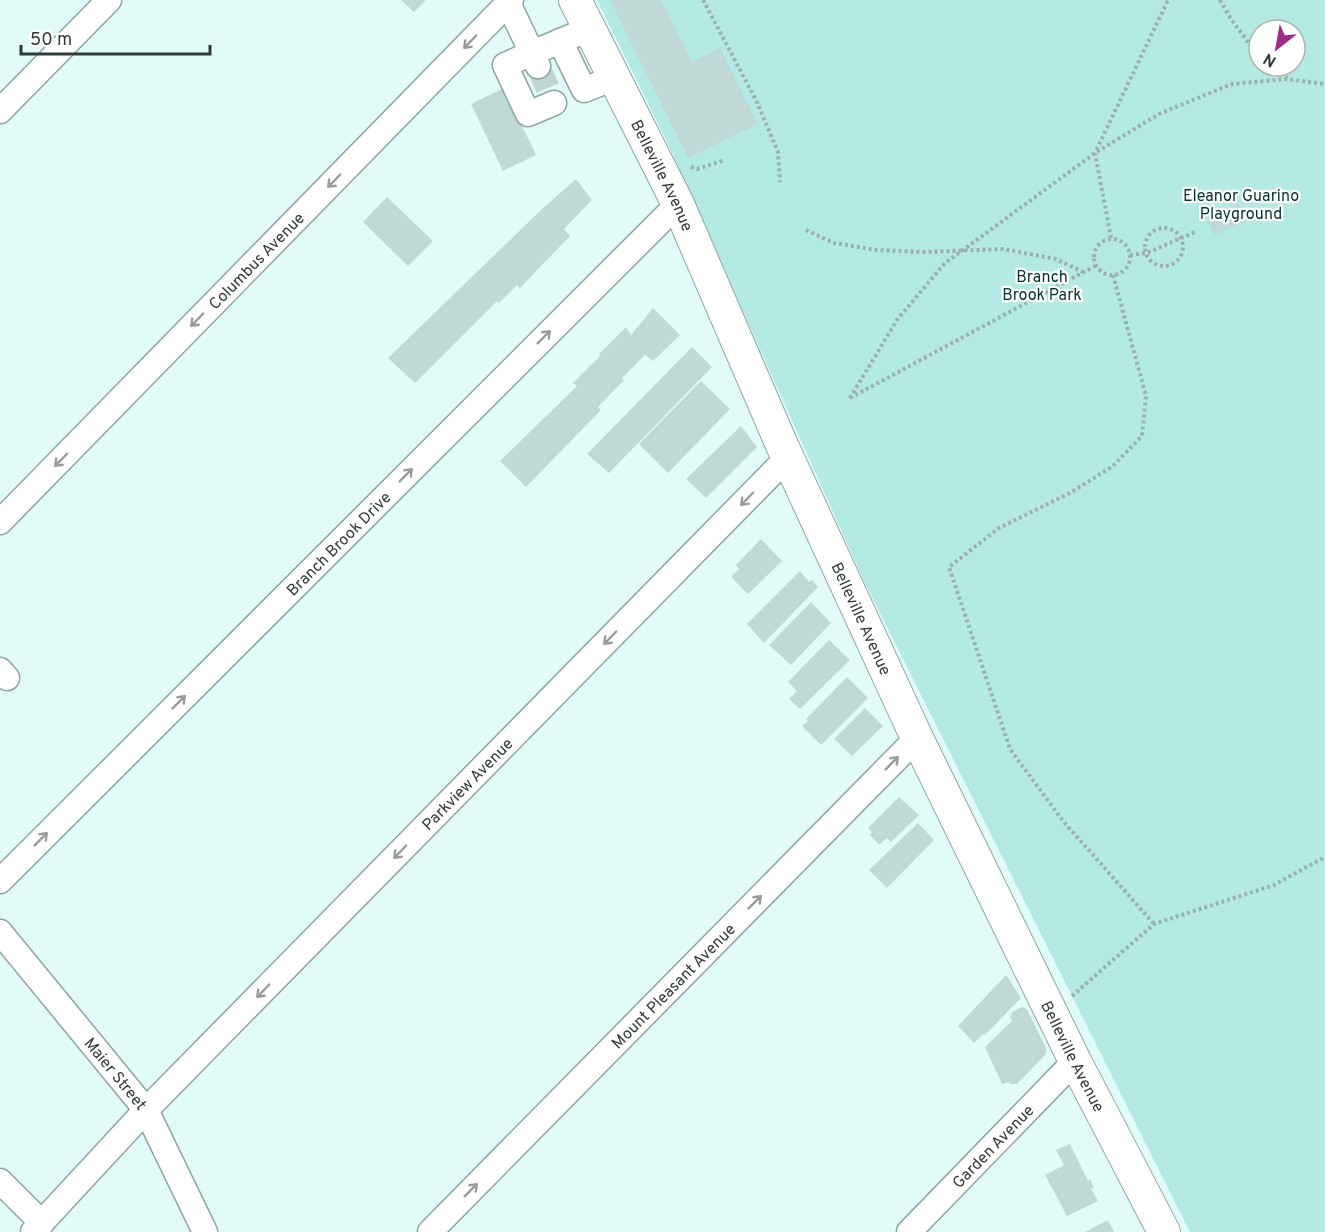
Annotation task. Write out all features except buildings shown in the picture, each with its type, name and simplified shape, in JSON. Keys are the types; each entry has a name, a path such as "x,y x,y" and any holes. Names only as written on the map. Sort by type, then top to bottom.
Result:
{"main road":[{"name":"Belleville Avenue","path":"575,0 678,204 788,458 917,738 1075,1061 1164,1232"}],"street":[{"path":"0,111 110,0"},
{"path":"510,1 535,59"},
{"name":"Columbus Avenue","path":"0,522 510,1"},
{"path":"589,29 560,41 535,59 505,65 528,114 551,97 585,90 614,78"},
{"path":"560,41 585,90"},
{"name":"Branch Brook Drive","path":"0,881 678,204"},
{"name":"Parkview Avenue","path":"38,1227 146,1110 788,458"},
{"name":"Mount Pleasant Avenue","path":"430,1232 917,738"},
{"name":"Maier Street","path":"0,932 146,1110 205,1232"},
{"name":"Garden Avenue","path":"909,1232 1075,1061"},
{"path":"0,1181 38,1227"}],"path":[{"path":"704,0 756,100 778,152 780,182"},
{"path":"1111,238 1095,153 1168,0"},
{"path":"1220,0 1230,19 1247,41"},
{"path":"1095,266 850,398 897,320 944,264 1095,153 1159,114 1232,84 1287,79 1325,84"},
{"path":"689,167 697,169 725,160"},
{"path":"1170,228 1181,238 1182,253 1174,263 1162,266 1151,260 1147,254 1148,237 1157,229 1170,228"},
{"path":"806,230 834,243 876,250 922,252 1003,249 1056,259 1083,272"},
{"path":"1130,255 1147,254 1197,231"},
{"path":"1111,238 1122,241 1130,255 1128,266 1124,271 1113,275 1103,273 1095,266 1093,254 1095,248 1111,238"},
{"path":"1113,275 1146,396 1142,436 1113,466 1070,492 999,528 949,567 1010,749 1063,821 1154,924"},
{"path":"1079,989 1154,924 1274,885 1325,857"}],"green space":[{"name":"Branch Brook Park","path":"597,0 1325,0 1325,1232 1190,1232 864,581 669,146"}],"tunnel":[{"path":"538,66 549,91"}],"park label":[{"name":"Eleanor Guarino Playground","path":"1241,204"}]}
